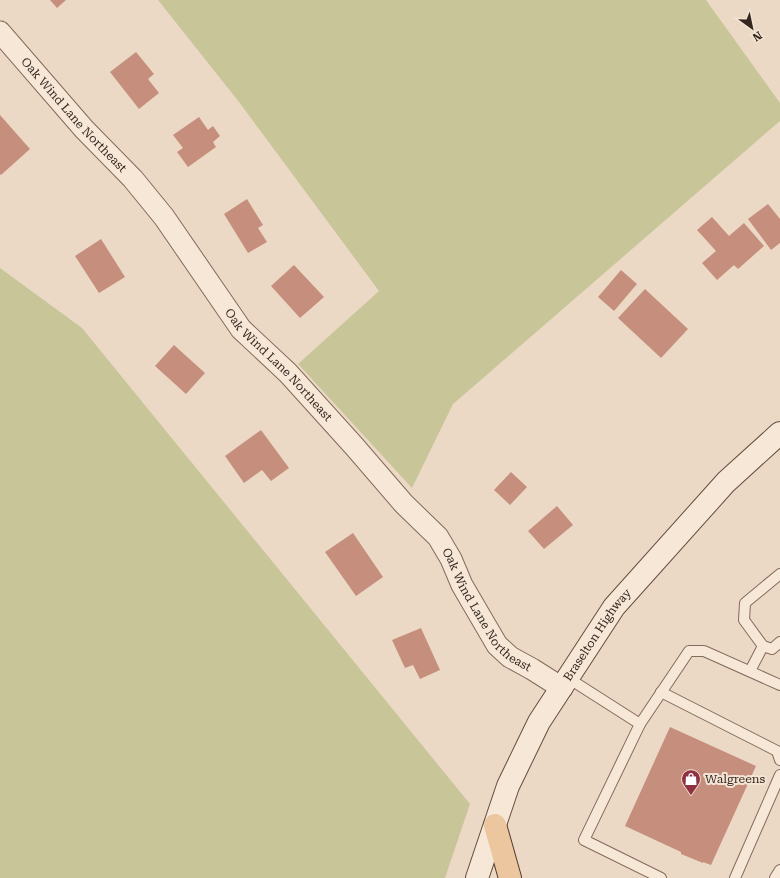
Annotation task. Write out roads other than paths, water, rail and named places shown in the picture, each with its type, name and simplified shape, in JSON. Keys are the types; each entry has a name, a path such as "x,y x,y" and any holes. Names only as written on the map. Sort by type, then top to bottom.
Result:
{"main road":[{"name":"Braselton Highway","path":"477,878 508,786 539,722 614,607 726,482 779,436"},
{"path":"495,825 510,878"}],"street":[{"name":"Oak Wind Lane Northeast","path":"0,32 84,129 133,179 164,217 240,329 288,372 404,504 438,537 451,558 462,585 497,645 510,657 532,669 565,683"}],"lane":[{"path":"750,671 772,646 744,620 745,603 780,574"},
{"path":"661,878 584,840 640,724 688,651 704,651 780,685"},
{"path":"565,683 640,724"},
{"path":"661,692 777,750 780,760"},
{"path":"735,878 780,775"},
{"path":"775,878 780,870"}],"place":[{"name":"Walgreens","path":"691,796"}]}
